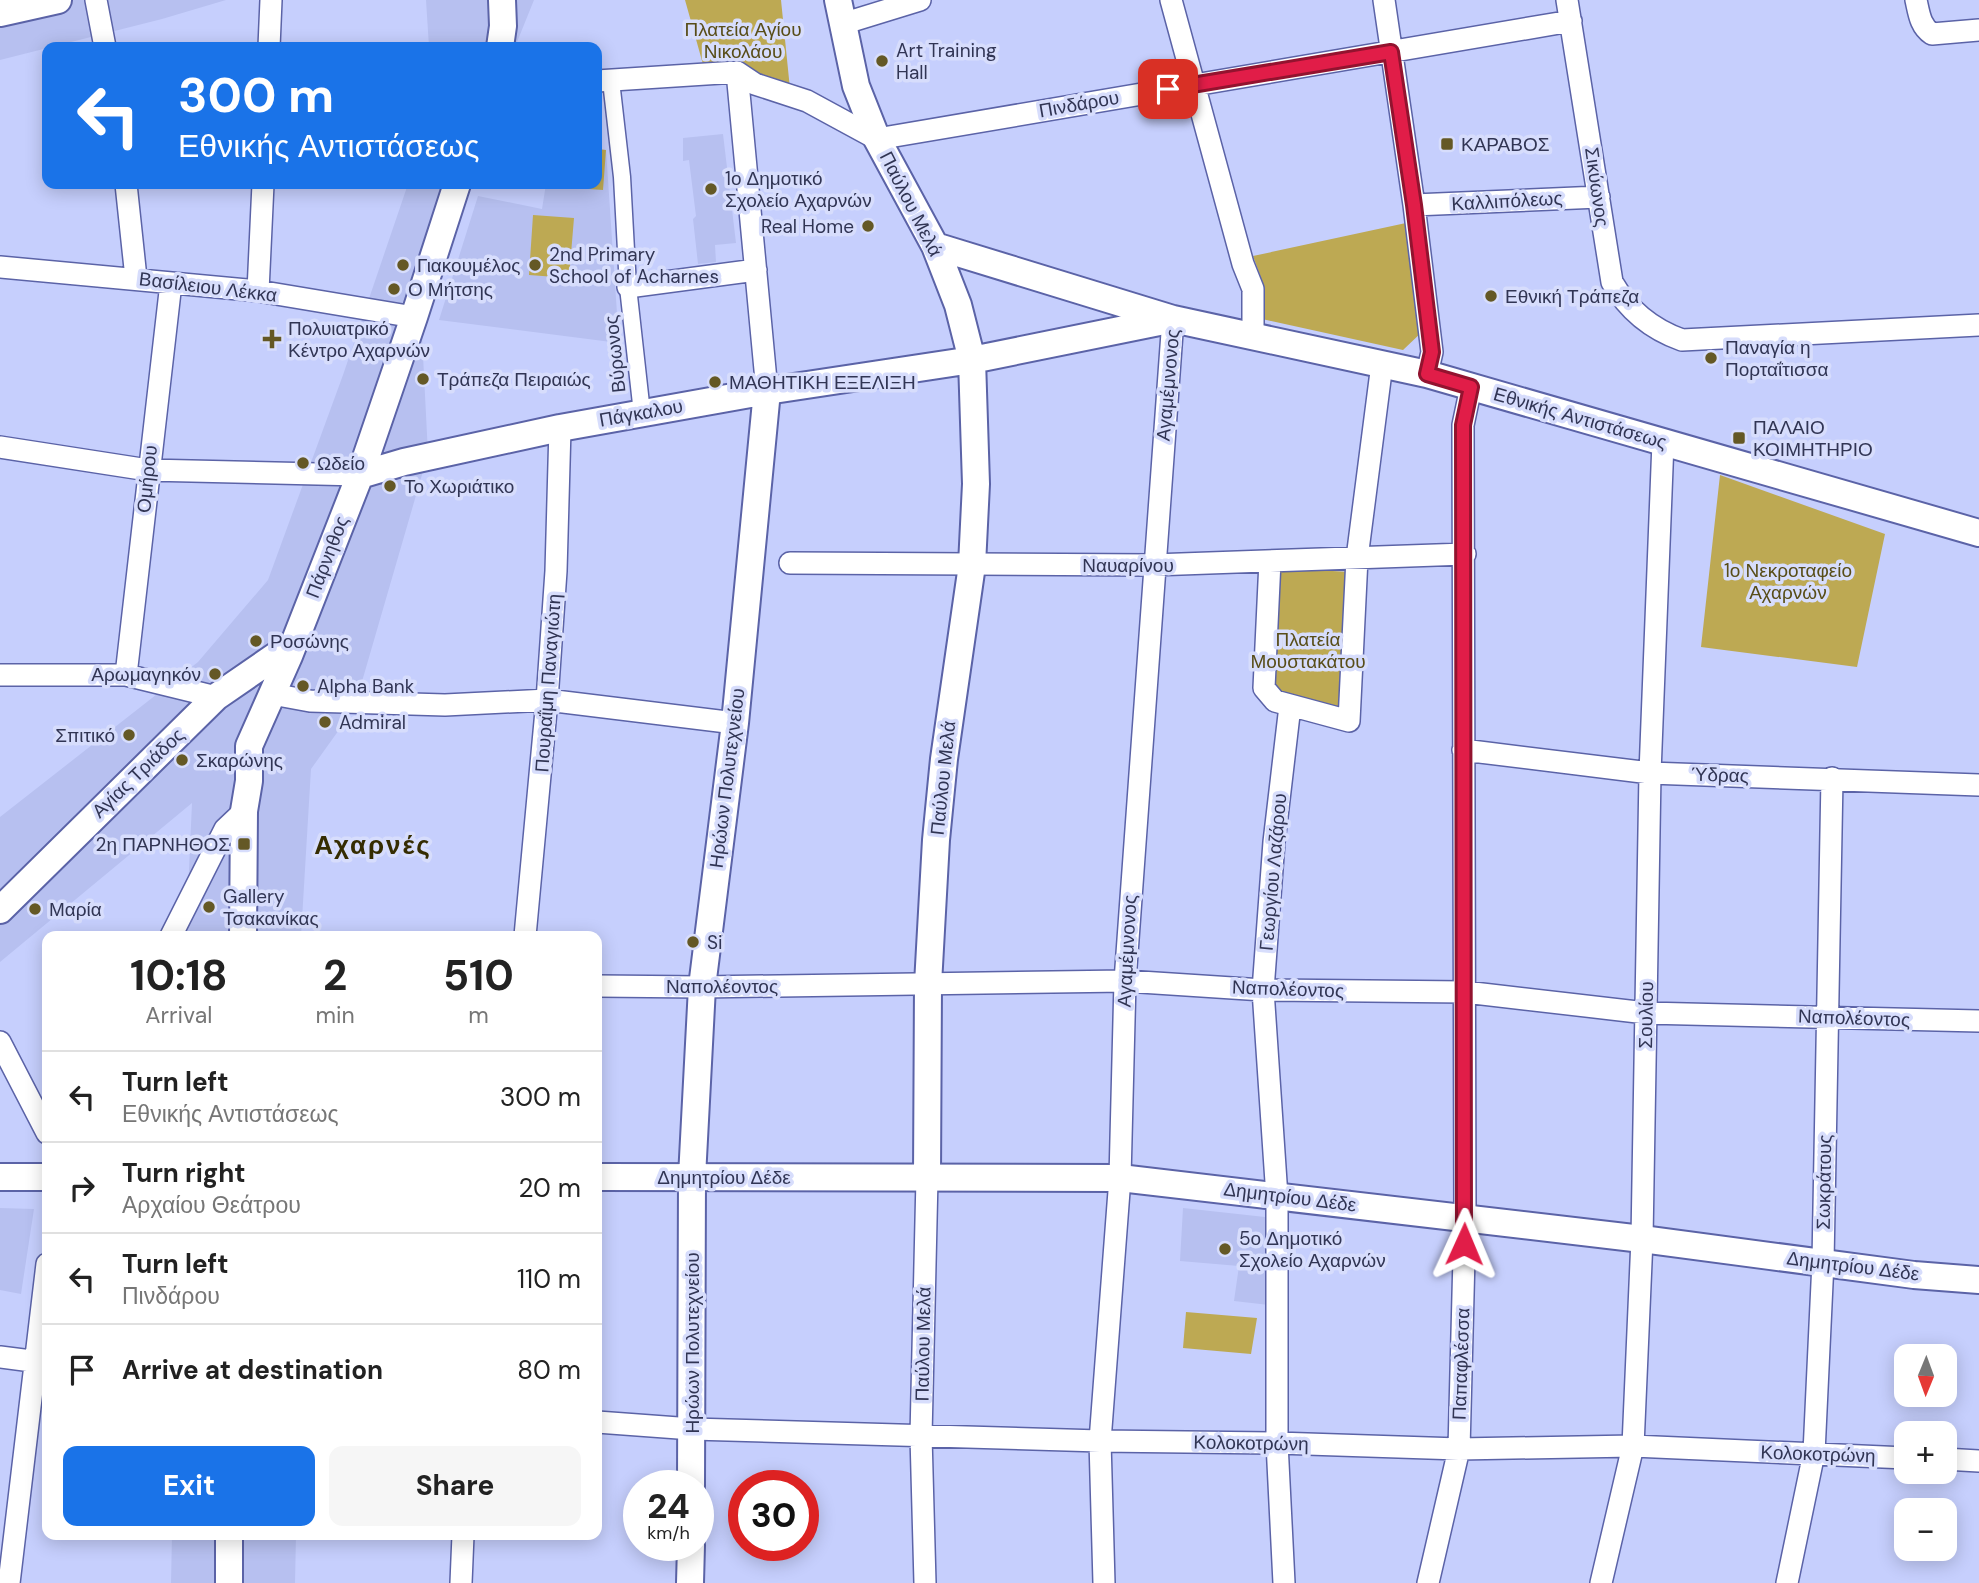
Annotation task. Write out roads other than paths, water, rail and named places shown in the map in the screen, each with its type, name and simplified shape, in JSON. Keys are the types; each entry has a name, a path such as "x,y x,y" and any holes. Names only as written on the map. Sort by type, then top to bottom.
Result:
{"street":[{"path":"0,13 58,0"},
{"path":"96,0 104,42"},
{"path":"269,42 271,0"},
{"path":"501,42 502,0"},
{"path":"840,12 920,0"},
{"path":"1171,0 1243,264 1253,289 1253,337"},
{"path":"1384,0 1432,352 1427,374"},
{"path":"1916,0 1921,21 1925,30 1931,34 1979,30"},
{"name":"Πινδάρου","path":"877,139 1391,52 1569,10"},
{"name":"Σικύωνος","path":"1569,10 1599,197 1605,252 1612,282 1625,304 1665,334 1682,340 1979,325"},
{"name":"Παύλου Μελά","path":"840,12 856,86 877,139 935,246 958,305 972,360 976,484 972,565 944,760 936,840 928,984 921,1436 925,1583"},
{"path":"604,81 737,72 755,84 807,101 877,139"},
{"name":"Ηρώων Πολυτεχνείου","path":"691,1470 692,1177 702,987 735,723 767,391 737,72"},
{"name":"Βύρωνος","path":"604,81 622,177 628,287 642,413"},
{"path":"126,189 135,278"},
{"path":"258,291 263,189"},
{"name":"Πάρνηθος","path":"243,931 244,811 249,746 289,656 359,475 455,189"},
{"name":"Καλλιπόλεως","path":"1414,205 1599,197"},
{"name":"Εθνικής Αντιστάσεως","path":"935,246 1173,319 1427,374 1979,533"},
{"name":"Βασίλειου Λέκκα","path":"0,267 258,291 414,317"},
{"path":"628,287 756,270"},
{"name":"Ομήρου","path":"126,675 171,283"},
{"name":"Πάγκαλου","path":"359,475 404,462 559,428 767,391 972,360 1173,319"},
{"name":"Αγαμέμνονος","path":"1104,1583 1100,1441 1120,1178 1125,981 1153,565 1173,319"},
{"path":"1270,561 1264,688 1275,701 1349,721 1357,558 1382,365"},
{"name":"Παπαφλέσσα","path":"1427,1583 1458,1449 1465,1218 1463,425 1471,387"},
{"name":"Πουραΐμη Παναγιώτη","path":"525,931 556,571 559,428"},
{"name":"Σουλίου","path":"1601,1583 1633,1447 1643,1239 1650,773 1663,442"},
{"path":"0,447 148,470 359,475"},
{"name":"Ναυαρίνου","path":"790,563 1153,565 1465,554"},
{"name":"Αγίας Τριάδος","path":"0,910 216,697 277,655 289,656"},
{"path":"0,675 126,675 216,697"},
{"path":"272,694 310,701 445,705 547,700 735,723"},
{"name":"Γεωργίου Λαζάρου","path":"1284,1583 1277,1443 1277,1197 1263,990 1274,842 1290,706"},
{"name":"Ύδρας","path":"1463,750 1650,773 1979,785"},
{"name":"Σωκράτους","path":"1787,1583 1814,1454 1823,1262 1832,778"},
{"path":"174,931 225,829 244,811"},
{"name":"Ναπολέοντος","path":"602,986 1125,981 1263,990 1465,992 1646,1013 1979,1021"},
{"path":"0,1042 42,1123"},
{"path":"0,1177 42,1177"},
{"name":"Δημητρίου Δέδε","path":"602,1177 1120,1178 1643,1239 1914,1275 1979,1280"},
{"path":"0,1357 41,1363 9,1583"},
{"name":"Κολοκοτρώνη","path":"602,1422 692,1429 1100,1441 1458,1449 1633,1447 1894,1457"},
{"path":"1957,1460 1979,1461"},
{"path":"229,1540 229,1583"},
{"path":"461,1583 463,1540"},
{"path":"690,1583 691,1561"}],"place":[{"name":"Art Training Hall","path":"882,61"},
{"name":"ΚΑΡΑΒΟΣ","path":"1447,144"},
{"name":"1ο Δημοτικό Σχολείο Αχαρνών","path":"711,189"},
{"name":"Real Home","path":"868,226"},
{"name":"Γιακουμέλος","path":"403,265"},
{"name":"2nd Primary School of Acharnes","path":"535,265"},
{"name":"Ο Μήτσης","path":"394,289"},
{"name":"Εθνική Τράπεζα","path":"1491,296"},
{"name":"Πολυιατρικό Κέντρο Αχαρνών","path":"272,339"},
{"name":"Παναγία η Πορταΐτισσα","path":"1711,358"},
{"name":"Τράπεζα Πειραιώς","path":"423,379"},
{"name":"ΜΑΘΗΤΙΚΗ ΕΞΕΛΙΞΗ","path":"715,382"},
{"name":"ΠΑΛΑΙΟ ΚΟΙΜΗΤΗΡΙΟ","path":"1739,438"},
{"name":"Ωδείο","path":"303,463"},
{"name":"Το Χωριάτικο","path":"390,486"},
{"name":"Ροσώνης","path":"256,641"},
{"name":"Αρωμαγηκόν","path":"215,674"},
{"name":"Alpha Bank","path":"303,686"},
{"name":"Admiral","path":"325,722"},
{"name":"Σπιτικό","path":"129,735"},
{"name":"Σκαρώνης","path":"182,760"},
{"name":"2η ΠΑΡΝΗΘΟΣ","path":"244,844"},
{"name":"Gallery Τσακανίκας","path":"209,907"},
{"name":"Μαρία","path":"35,909"},
{"name":"Si","path":"693,942"},
{"name":"5ο Δημοτικό Σχολείο Αχαρνών","path":"1225,1249"}],"district":[{"name":"Αχαρνές","path":"373,845"}],"park label":[{"name":"Πλατεία Αγίου Νικολάου","path":"743,40"},
{"name":"1ο Νεκροταφείο Αχαρνών","path":"1788,581"},
{"name":"Πλατεία Μουστακάτου","path":"1308,650"}]}
